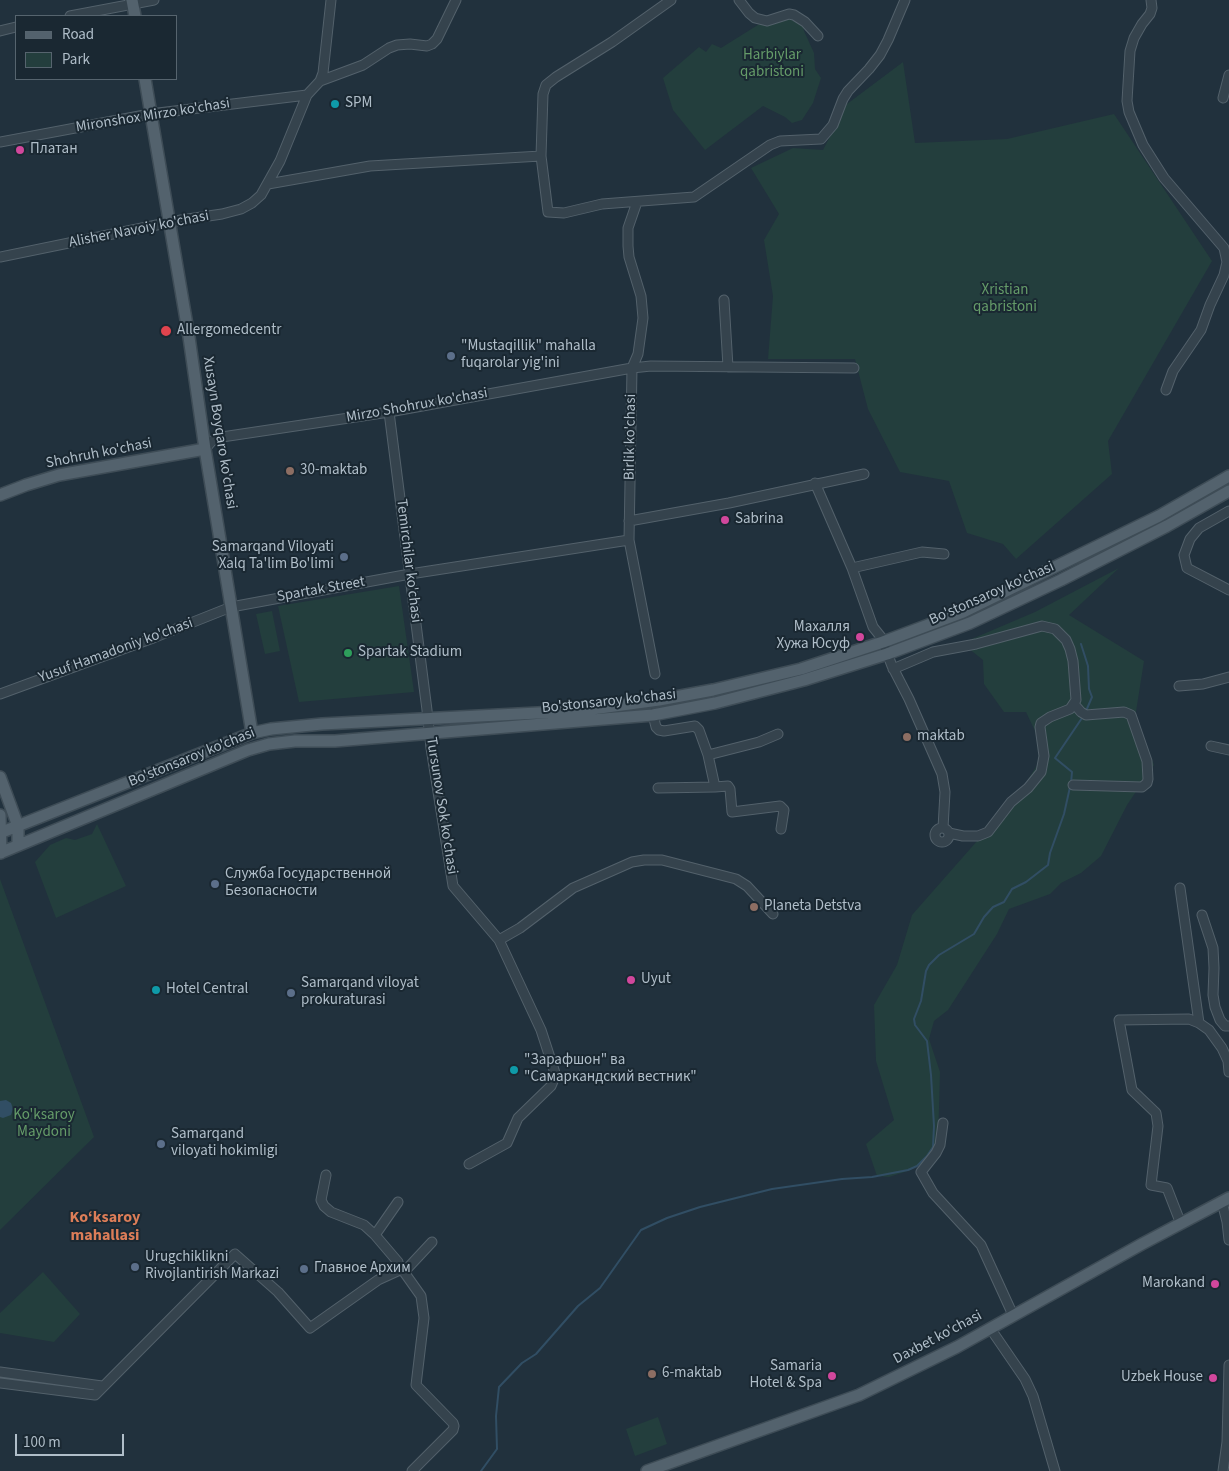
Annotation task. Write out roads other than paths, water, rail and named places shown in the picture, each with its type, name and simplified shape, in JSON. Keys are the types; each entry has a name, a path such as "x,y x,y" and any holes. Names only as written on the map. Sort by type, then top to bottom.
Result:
{"main road":[{"path":"133,2 135,15"},
{"name":"Xusayn Boyqaro ko'chasi","path":"145,80 252,733"},
{"name":"Shohruh ko'chasi","path":"0,495 60,475 205,449"},
{"name":"Bo'stonsaroy ko'chasi","path":"0,833 252,733 271,729 428,715 577,711 659,700 713,690 801,669 883,642 963,612 1159,516 1229,476"},
{"name":"Bo'stonsaroy ko'chasi","path":"0,853 238,754 269,744 296,741 335,742 429,732 654,715 715,703 804,680 887,654 970,623 1061,580 1167,526 1229,491"},
{"path":"0,777 18,826 18,845"},
{"path":"0,814 0,853"},
{"name":"Daxbet ko'chasi","path":"647,1471 856,1397 957,1346 1226,1200"}],"street":[{"path":"74,15 133,2 154,0"},
{"path":"307,95 320,81 323,73 331,0"},
{"path":"320,81 363,65 388,48 397,45 427,46 432,44 437,39 456,0"},
{"path":"671,0 546,85 542,94 541,156 548,212 564,213 602,204 694,197 770,145 780,142 821,139 833,125 848,91 880,55 905,0"},
{"path":"739,0 755,18 767,21 789,14 794,15 805,22 818,36"},
{"path":"1150,0 1152,8 1150,14 1134,38 1130,51 1127,101 1129,112 1143,145 1164,178 1224,248 1227,262 1224,275 1210,305 1202,330 1178,363 1166,390"},
{"path":"0,31 15,27"},
{"path":"1224,98 1229,75"},
{"name":"Mironshox Mirzo ko'chasi","path":"0,142 150,114 307,95"},
{"name":"Alisher Navoiy ko'chasi","path":"0,257 241,209 261,195 268,184 280,161 307,95"},
{"path":"268,184 370,166 541,156"},
{"name":"Birlik ko'chasi","path":"637,202 628,228 628,246 629,257 641,296 643,318 638,354 632,368 629,540 655,674"},
{"path":"724,300 728,368"},
{"name":"Mirzo Shohrux ko'chasi","path":"205,449 212,441 222,437 389,412 632,368 651,366 854,368"},
{"name":"Temirchilar ko'chasi","path":"389,412 428,715"},
{"path":"629,521 729,503 864,474"},
{"path":"815,483 852,568 873,627 883,642 893,669 909,699 942,774 945,792 946,830 963,836 978,836 988,832 1011,802 1028,788 1041,772 1044,756 1041,723 1074,704 1077,693 1070,648 1060,633 1049,627 1042,626 976,644 933,652 893,669"},
{"path":"1229,511 1199,528 1190,539 1184,555 1187,568 1229,590"},
{"name":"Spartak Street","path":"232,607 410,574 629,540"},
{"path":"852,568 922,552 944,554"},
{"name":"Yusuf Hamadoniy ko'chasi","path":"0,694 232,607"},
{"path":"1180,686 1203,684 1229,677"},
{"path":"1073,784 1142,787 1147,783 1148,779 1147,761 1131,715 1124,712 1086,715 1074,704"},
{"name":"Tursunov Sok ko'chasi","path":"428,715 453,886 499,940 541,1030 552,1064 554,1079 552,1086 518,1118 507,1143 469,1164"},
{"path":"654,715 656,727 664,732 696,726 708,755 715,786"},
{"path":"708,755 759,742 778,734"},
{"path":"1211,746 1229,750"},
{"path":"658,788 730,787 732,812 780,806 784,810 781,829"},
{"path":"499,940 520,928 573,888 632,862 644,860 662,860 736,879 747,886 773,914"},
{"path":"1180,888 1201,1024"},
{"path":"1202,915 1213,948 1213,995 1215,1007 1220,1020 1226,1026 1229,1026"},
{"path":"1181,1224 1167,1188 1152,1185 1158,1126 1156,1113 1132,1090 1120,1020 1189,1019 1201,1024 1209,1030 1222,1048 1228,1061 1229,1072"},
{"path":"943,1123 940,1145 921,1172 933,1193 981,1245 1013,1315"},
{"path":"326,1175 321,1200 324,1206 331,1212 364,1225 375,1235 398,1262 402,1272 420,1296 424,1318 416,1385 454,1426 453,1430 412,1471"},
{"path":"1226,1200 1229,1240"},
{"path":"375,1235 398,1202"},
{"path":"0,1383 95,1395 235,1254 278,1292 310,1328 378,1280 402,1272 432,1242"},
{"path":"990,1328 1029,1387 1055,1471"},
{"path":"1223,1471 1227,1442 1229,1365"},
{"path":"0,1372 102,1386"}],"water":[{"path":"6,1100 11,1103 13,1109 11,1115 3,1118 0,1117 0,1101"}],"waterway":[{"path":"1081,644 1088,666 1089,689 1092,697 1086,711"},
{"path":"1071,783 1072,772 1055,758 1082,718"},
{"path":"481,1471 497,1449 496,1416 499,1387 522,1363 536,1354 578,1306 600,1288 641,1230 667,1218 700,1207 772,1189 842,1179 872,1177 908,1170 917,1166 927,1156 933,1147 934,1126 931,1075 927,1041 915,1025 914,1019 921,1001 926,971 939,955 974,934 984,917 993,907 1004,902 1012,889 1026,882 1048,865 1050,853 1064,814 1070,787"}],"place":[{"name":"SPM","path":"335,104"},
{"name":"Платан","path":"20,150"},
{"name":"Allergomedcentr","path":"166,331"},
{"name":"\"Mustaqillik\" mahalla fuqarolar yig'ini","path":"451,356"},
{"name":"30-maktab","path":"290,471"},
{"name":"Sabrina","path":"725,520"},
{"name":"Samarqand Viloyati Xalq Ta'lim Bo'limi","path":"344,557"},
{"name":"Махалля Хужа Юсуф","path":"860,637"},
{"name":"Spartak Stadium","path":"348,653"},
{"name":"maktab","path":"907,737"},
{"name":"Служба Государственной Безопасности","path":"215,884"},
{"name":"Planeta Detstva","path":"754,907"},
{"name":"Uyut","path":"631,980"},
{"name":"Hotel Central","path":"156,990"},
{"name":"Samarqand viloyat prokuraturasi","path":"291,993"},
{"name":"\"Зарафшон\" ва \"Самаркандский вестник\"","path":"514,1070"},
{"name":"Samarqand viloyati hokimligi","path":"161,1144"},
{"name":"Urugchiklikni Rivojlantirish Markazi","path":"135,1267"},
{"name":"Главное Архим","path":"304,1269"},
{"name":"Marokand","path":"1215,1284"},
{"name":"6-maktab","path":"652,1374"},
{"name":"Samaria Hotel & Spa","path":"832,1376"},
{"name":"Uzbek House","path":"1213,1378"}],"district":[{"name":"Ko‘ksaroy mahallasi","path":"105,1227"}],"park label":[{"name":"Harbiylar qabristoni","path":"772,64"},
{"name":"Xristian qabristoni","path":"1005,300"},
{"name":"Ko'ksaroy Maydoni","path":"44,1124"}]}
